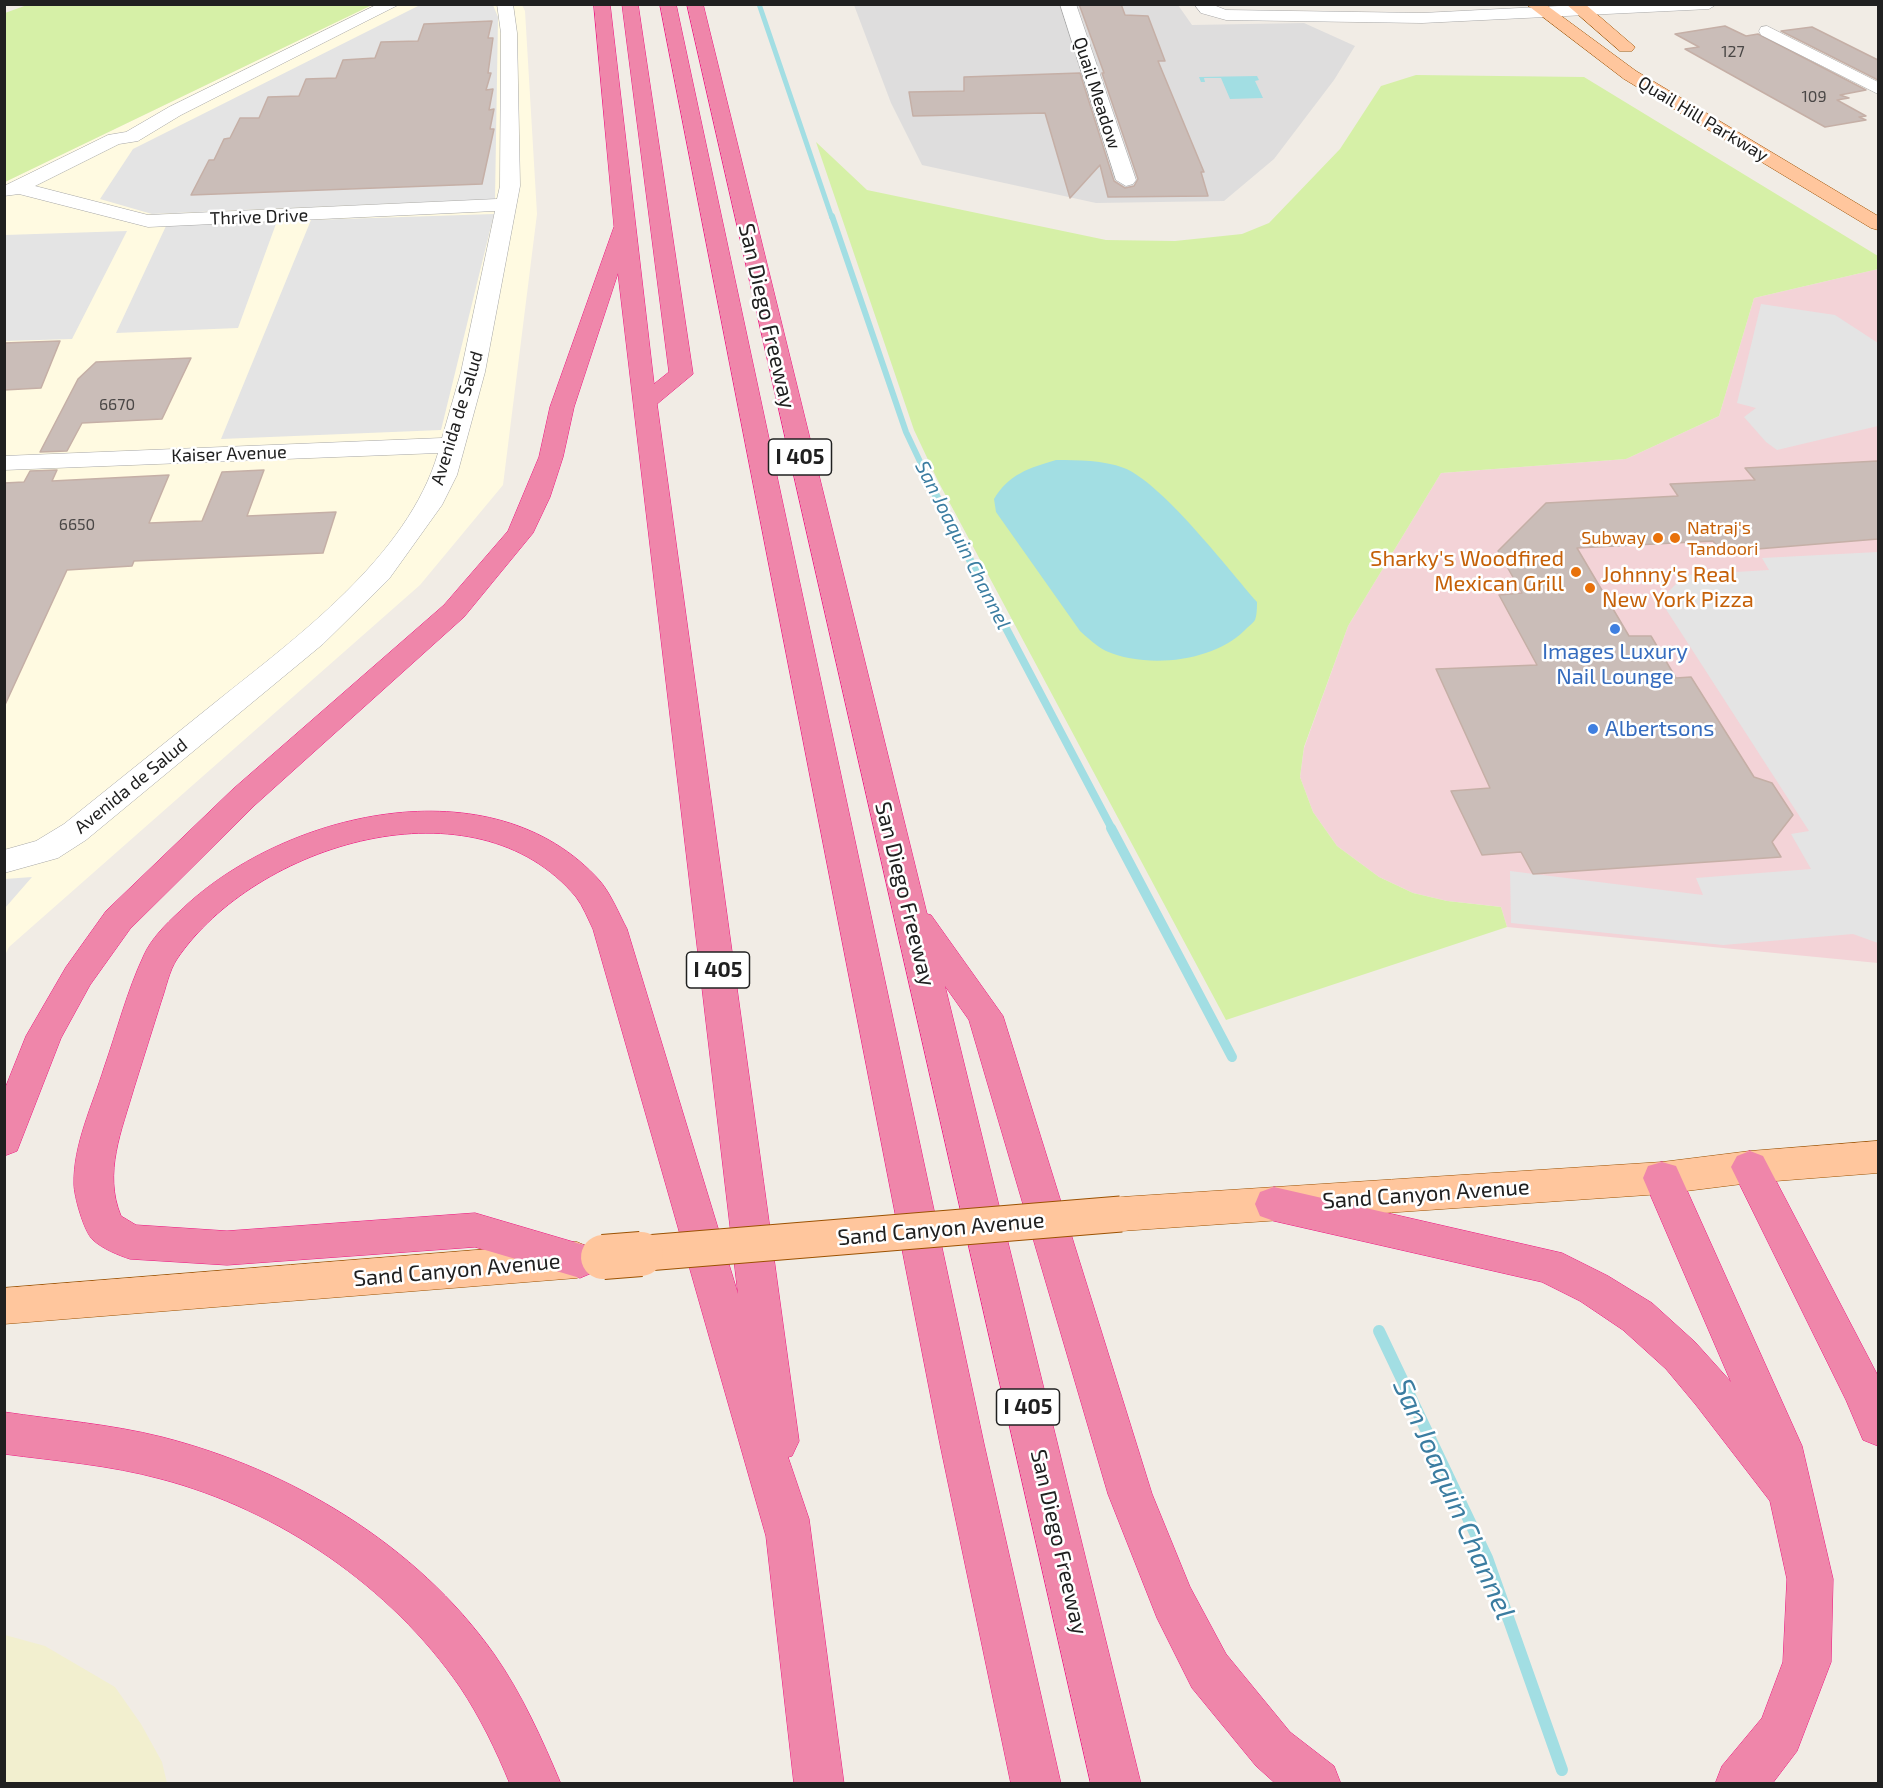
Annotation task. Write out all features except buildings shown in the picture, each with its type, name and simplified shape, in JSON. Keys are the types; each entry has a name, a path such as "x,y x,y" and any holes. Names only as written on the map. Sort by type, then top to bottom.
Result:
{"highway":[{"name":"I 405","path":"602,4 645,402 790,1539 819,1784"},
{"path":"630,4 681,374 645,402"},
{"name":"San Diego Freeway","path":"668,4 962,1444 1036,1784"},
{"name":"San Diego Freeway","path":"695,4 908,908 940,1032 1116,1784"},
{"path":"4,1140 44,1036 78,976 118,920 237,804 453,611 520,533 537,497 551,457 562,407 625,223"},
{"path":"591,1259 475,1230 227,1248 130,1242 106,1227 98,1208 93,1184 98,1145 161,955 190,921 234,883 274,860 317,842 365,828 442,822 471,825 508,834 542,850 570,871 590,891 610,929 790,1539"},
{"path":"908,908 985,1016 1130,1494 1173,1602 1209,1671 1273,1749 1316,1784"},
{"path":"1750,1167 1865,1393 1878,1426"},
{"path":"1662,1178 1780,1446 1810,1579 1807,1662 1780,1734 1740,1784"},
{"path":"1274,1204 1548,1266 1578,1279 1631,1312 1664,1339 1724,1406 1790,1494"},
{"path":"4,1433 162,1458 239,1483 309,1517 387,1571 430,1614 467,1658 507,1721 536,1784"}],"main road":[{"name":"Quail Hill Parkway","path":"1577,8 1643,59"},
{"name":"Quail Hill Parkway","path":"1539,9 1645,85 1878,224"},
{"name":"Quail Hill Parkway","path":"1659,71 1747,123"},
{"name":"Sand Canyon Avenue","path":"4,1306 1121,1214 1662,1178 1750,1167 1878,1157"}],"street":[{"path":"11,190 115,139 131,136 185,106 392,4"},
{"name":"Avenida de Salud","path":"13,861 47,850 75,832 313,638 379,573 429,505 444,476 476,361 510,186 510,85 505,4"},
{"name":"Quail Meadow","path":"1068,4 1126,180"},
{"path":"1203,6 1226,15 1394,18 1539,9 1709,4"},
{"path":"1767,31 1878,89"},
{"path":"4,211 41,194 128,142 131,136"},
{"name":"Thrive Drive","path":"11,190 41,194 148,221 506,206"},
{"name":"Kaiser Avenue","path":"4,463 453,445"}],"shaded area":[{"path":"372,5 522,5 525,11 537,214 503,485 420,585 9,947 5,955 5,182"},
{"path":"420,5 493,5 498,17 495,199 152,214 100,199 133,149"},
{"path":"854,5 1178,5 1192,25 1304,23 1355,46 1334,80 1274,159 1224,201 1096,203 922,165 891,103"},
{"path":"494,214 441,430 221,439 311,220"},
{"path":"277,221 238,328 116,333 166,226"},
{"path":"127,231 72,339 5,341 5,235"},
{"path":"1878,269 1878,963 1507,927 1501,907 1447,901 1413,893 1379,877 1337,846 1313,812 1300,777 1304,748 1348,626 1441,473 1626,459 1719,416 1754,298"},
{"path":"1761,304 1835,315 1878,343 1878,426 1777,450 1766,442 1744,417 1756,408 1737,403"},
{"path":"1878,552 1878,943 1853,934 1723,945 1511,923 1510,871 1703,895 1696,878 1811,869 1791,834 1809,831 1660,600 1685,575 1769,570 1762,558"},
{"path":"32,877 5,908 5,879"},
{"path":"5,1635 45,1646 115,1687 141,1724 162,1762 167,1783 5,1783"}],"green space":[{"path":"27,5 372,5 5,182 5,13"},
{"path":"1416,75 1584,77 1878,256 1878,269 1754,298 1719,416 1626,459 1441,473 1348,626 1304,747 1300,777 1313,812 1337,846 1379,877 1413,893 1447,901 1501,907 1507,927 1226,1020 938,481 914,430 816,142 867,190 1106,240 1175,241 1242,234 1269,223 1340,149 1381,86"}],"water":[{"path":"1257,76 1259,80 1255,81 1263,98 1230,99 1221,78 1204,78 1205,82 1201,82 1199,77"},
{"path":"1056,460 1091,461 1116,465 1139,477 1157,491 1194,528 1257,602 1254,621 1232,641 1216,649 1179,659 1160,661 1122,657 1092,642 1080,631 996,512 994,499 1006,483 1028,469"}],"waterway":[{"name":"San Joaquin Channel","path":"759,4 832,218"},
{"name":"San Joaquin Channel","path":"832,216 906,432 933,489"},
{"name":"San Joaquin Channel","path":"932,488 1112,829"},
{"name":"San Joaquin Channel","path":"1111,828 1232,1057"},
{"name":"San Joaquin Channel","path":"1379,1331 1487,1558 1562,1770"}],"place":[{"name":"Subway","path":"1658,538"},
{"name":"Natraj's Tandoori","path":"1675,538"},
{"name":"Sharky's Woodfired Mexican Grill","path":"1576,572"},
{"name":"Johnny's Real New York Pizza","path":"1590,588"},
{"name":"Images Luxury Nail Lounge","path":"1615,629"},
{"name":"Albertsons","path":"1593,729"}]}
